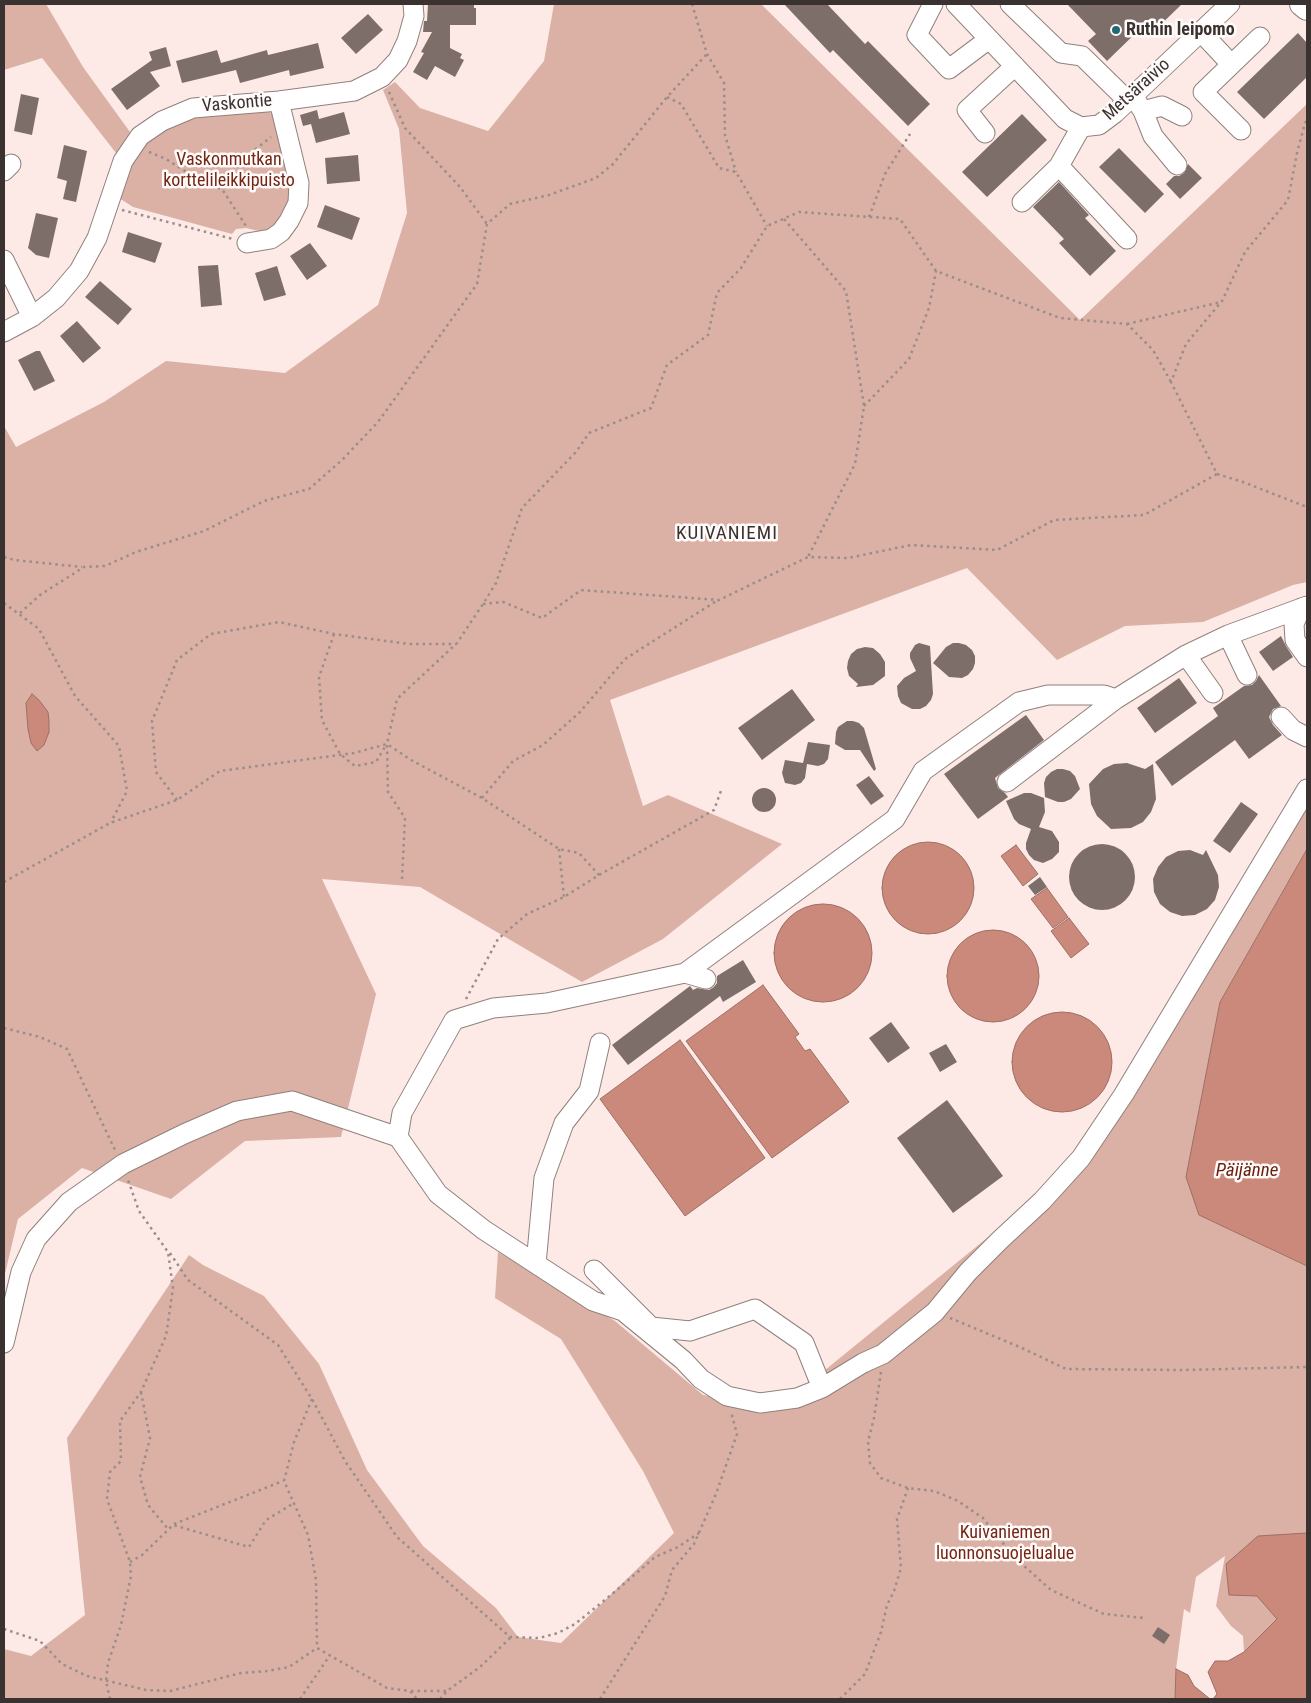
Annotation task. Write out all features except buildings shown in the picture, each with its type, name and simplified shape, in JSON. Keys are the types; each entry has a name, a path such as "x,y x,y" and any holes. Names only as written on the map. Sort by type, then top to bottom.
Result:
{"main road":[{"path":"1302,4 1307,8"}],"street":[{"name":"Vaskontie","path":"4,332 32,317 56,298 79,270 97,238 123,161 140,136 162,121 193,108 279,101 354,91 382,77 398,60 407,41 414,16 413,4"},
{"path":"933,4 917,35 949,69 989,39"},
{"path":"1010,4 1061,53 1082,56 1135,103 1153,136 1177,165"},
{"name":"Metsäraivio","path":"958,5 1065,119 1081,127 1098,125 1115,113 1135,103 1200,32 1230,4"},
{"path":"1200,32 1232,64"},
{"path":"1240,130 1203,92 1260,37"},
{"path":"985,133 968,110 1015,66"},
{"path":"251,242 270,239 280,232 289,221 298,203 299,183 279,101"},
{"path":"1135,103 1162,106 1182,116"},
{"path":"1022,202 1059,166 1081,127"},
{"path":"1059,166 1127,239"},
{"path":"4,260 32,317"},
{"path":"1007,782 1116,699 1186,655 1228,635 1304,607"},
{"path":"1304,607 1294,624 1295,640 1307,657"},
{"path":"1228,635 1247,674"},
{"path":"1186,655 1214,693"},
{"path":"398,1137 402,1113 454,1020 494,1008 547,1003 686,973 894,819 923,771 1019,702 1048,695 1104,695 1116,699"},
{"path":"1281,717 1293,730 1307,737"},
{"path":"4,1343 21,1272 36,1240 69,1202 123,1164 184,1134 237,1111 292,1101 398,1137 438,1194 484,1230 593,1301 623,1311 682,1360 701,1379 727,1396 760,1403 797,1398 822,1388 863,1363 884,1354 935,1312 968,1272 1042,1201 1081,1158 1124,1094 1307,790"},
{"path":"686,973 706,979"},
{"path":"536,1264 544,1178 564,1123 588,1091 600,1043"},
{"path":"594,1270 651,1327 690,1330 755,1309 804,1344 822,1388"}],"path":[{"path":"692,4 707,54 724,83 725,135 736,172 767,226"},
{"path":"4,557 14,560 84,567 106,566 136,552 204,531 264,501 309,489 342,460 378,422 477,284 487,224 510,204 550,195 596,178 613,164 666,97 707,54"},
{"path":"382,77 405,128 460,187 487,224"},
{"path":"666,97 681,104 719,168 736,172"},
{"path":"1171,382 1186,344 1222,301 1245,252 1288,200 1297,153 1307,121"},
{"path":"222,189 244,158 271,136 287,134"},
{"path":"869,217 885,174 910,134"},
{"path":"133,146 166,159 207,185 222,189 243,220 251,242"},
{"path":"109,205 127,212 251,242"},
{"path":"334,634 319,677 322,720 340,754 355,766 376,762 386,744 397,699 457,644 496,583 522,508 576,452 589,433 651,408 667,365 708,334 717,293 741,268 767,226 800,212 900,219 936,271 1060,318 1127,324 1222,301"},
{"path":"784,219 846,291 864,406 855,464 808,557"},
{"path":"864,406 909,359 929,308 936,271"},
{"path":"1127,324 1153,350 1217,474 1307,507"},
{"path":"482,798 513,761 543,745 580,712 625,659 719,600 808,557 848,558 911,544 997,550 1054,520 1144,515 1217,474"},
{"path":"20,614 40,595 84,567"},
{"path":"483,604 503,602 542,618 581,590 719,600"},
{"path":"4,602 39,630 74,696 119,746 127,791 110,823"},
{"path":"178,800 156,772 152,721 177,660 211,634 279,622 334,634 409,644 457,644"},
{"path":"386,744 388,792 406,818 402,880"},
{"path":"4,882 110,823 178,800 220,770 354,753 386,744 411,760 482,798 559,849 579,853 599,875"},
{"path":"454,1020 498,939 527,914 564,897 714,810 722,788"},
{"path":"559,849 564,897"},
{"path":"4,1028 40,1037 67,1049 107,1136 123,1164 139,1211 188,1280 278,1345 312,1399 344,1461 397,1537 510,1638 539,1638 558,1634 575,1624 655,1557 678,1547 699,1533"},
{"path":"110,1699 106,1681 108,1663 121,1625 132,1576 130,1562 107,1500 110,1472 121,1461 120,1421 140,1392 166,1336 173,1288 168,1252"},
{"path":"935,1312 1022,1348 1066,1369 1202,1370 1307,1367"},
{"path":"884,1354 874,1418 868,1442 870,1463 881,1478 908,1488 934,1491 958,1501 983,1518 1014,1557 1051,1590 1104,1614 1145,1618"},
{"path":"140,1392 150,1438 140,1477 148,1505 168,1529"},
{"path":"600,1699 665,1596 672,1570 694,1544 716,1494 737,1434 727,1396"},
{"path":"312,1399 294,1442 284,1480 308,1535 316,1580 317,1648"},
{"path":"130,1562 142,1554 173,1524 284,1480"},
{"path":"840,1699 865,1674 881,1632 887,1605 894,1591 901,1568 897,1519 908,1488"},
{"path":"173,1524 249,1547 266,1520 294,1503"},
{"path":"4,1628 40,1641 62,1664 87,1676 146,1690 170,1691 241,1673 289,1667 317,1648"},
{"path":"440,1699 447,1691 480,1667 510,1638"},
{"path":"317,1648 387,1688 410,1691 447,1691"},
{"path":"300,1699 330,1655"},
{"path":"410,1691 417,1699"}],"green space":[{"path":"4,4 46,4 83,67 130,132 116,153 42,58 4,70"},
{"path":"554,4 761,4 1080,320 1307,104 1307,582 1293,585 1203,622 1125,626 1057,660 967,568 610,700 643,806 668,795 782,844 663,939 582,982 420,887 322,879 376,994 341,1137 245,1141 171,1199 82,1168 18,1219 4,1278 4,426 16,447 104,402 166,361 285,373 378,305 407,213 399,129 383,90 395,82 420,108 488,131 544,61"},
{"name":"Vaskonmutkan korttelileikkipuisto","path":"259,108 269,111 277,120 294,187 291,202 273,230 263,232 246,228 236,229 232,234 133,207 119,198 129,167 148,140 167,125 194,115"},
{"name":"Kuivaniemen luonnonsuojelualue","path":"1307,799 1307,849 1220,1002 1200,1215 1307,1266 1307,1699 1213,1699 1217,1694 1208,1672 1215,1661 1228,1661 1244,1652 1243,1636 1231,1626 1216,1606 1225,1556 1196,1577 1190,1613 1184,1609 1176,1669 1188,1675 1194,1686 1210,1699 4,1699 4,1649 31,1656 85,1615 67,1438 189,1255 203,1265 264,1296 319,1364 367,1470 423,1546 496,1608 518,1637 561,1643 674,1533 643,1471 561,1339 495,1298 498,1252 615,1321 703,1395 781,1406 1036,1198 1075,1154"}],"water":[{"path":"32,694 48,712 49,721 49,732 44,745 37,751 31,743 28,729 26,703"},
{"path":"928,842 945,846 960,856 970,871 974,888 970,905 960,920 945,930 928,934 911,930 896,920 886,905 882,888 886,871 896,856 911,846"},
{"path":"1016,845 1038,874 1023,886 1001,856"},
{"name":"Päijänne","path":"1307,849 1307,1266 1199,1215 1186,1177 1220,1002"},
{"path":"1047,888 1068,917 1053,928 1031,899"},
{"path":"823,904 842,908 858,918 868,934 872,953 868,972 858,988 842,998 823,1002 804,998 788,988 778,972 774,953 778,934 788,918 804,908"},
{"path":"1069,918 1089,944 1071,958 1051,931"},
{"path":"993,930 1010,934 1025,944 1035,959 1039,976 1035,993 1025,1008 1010,1018 993,1022 976,1018 961,1008 951,993 947,976 951,959 961,944 976,934"},
{"path":"763,985 799,1034 795,1037 805,1051 810,1049 849,1102 772,1158 686,1041"},
{"path":"1062,1012 1081,1016 1097,1027 1108,1043 1112,1062 1108,1081 1097,1097 1081,1108 1062,1112 1043,1108 1027,1097 1016,1081 1012,1062 1016,1043 1027,1027 1043,1016"},
{"path":"680,1040 765,1158 685,1216 600,1099"},
{"path":"1307,1533 1307,1699 1213,1699 1217,1694 1208,1672 1215,1661 1228,1661 1244,1652 1277,1619 1257,1596 1229,1595 1226,1564 1258,1536"},
{"path":"1176,1669 1188,1675 1194,1686 1210,1699 1175,1699"}],"place":[{"name":"Ruthin leipomo","path":"1116,30"}],"district":[{"name":"KUIVANIEMI","path":"727,534"}]}
